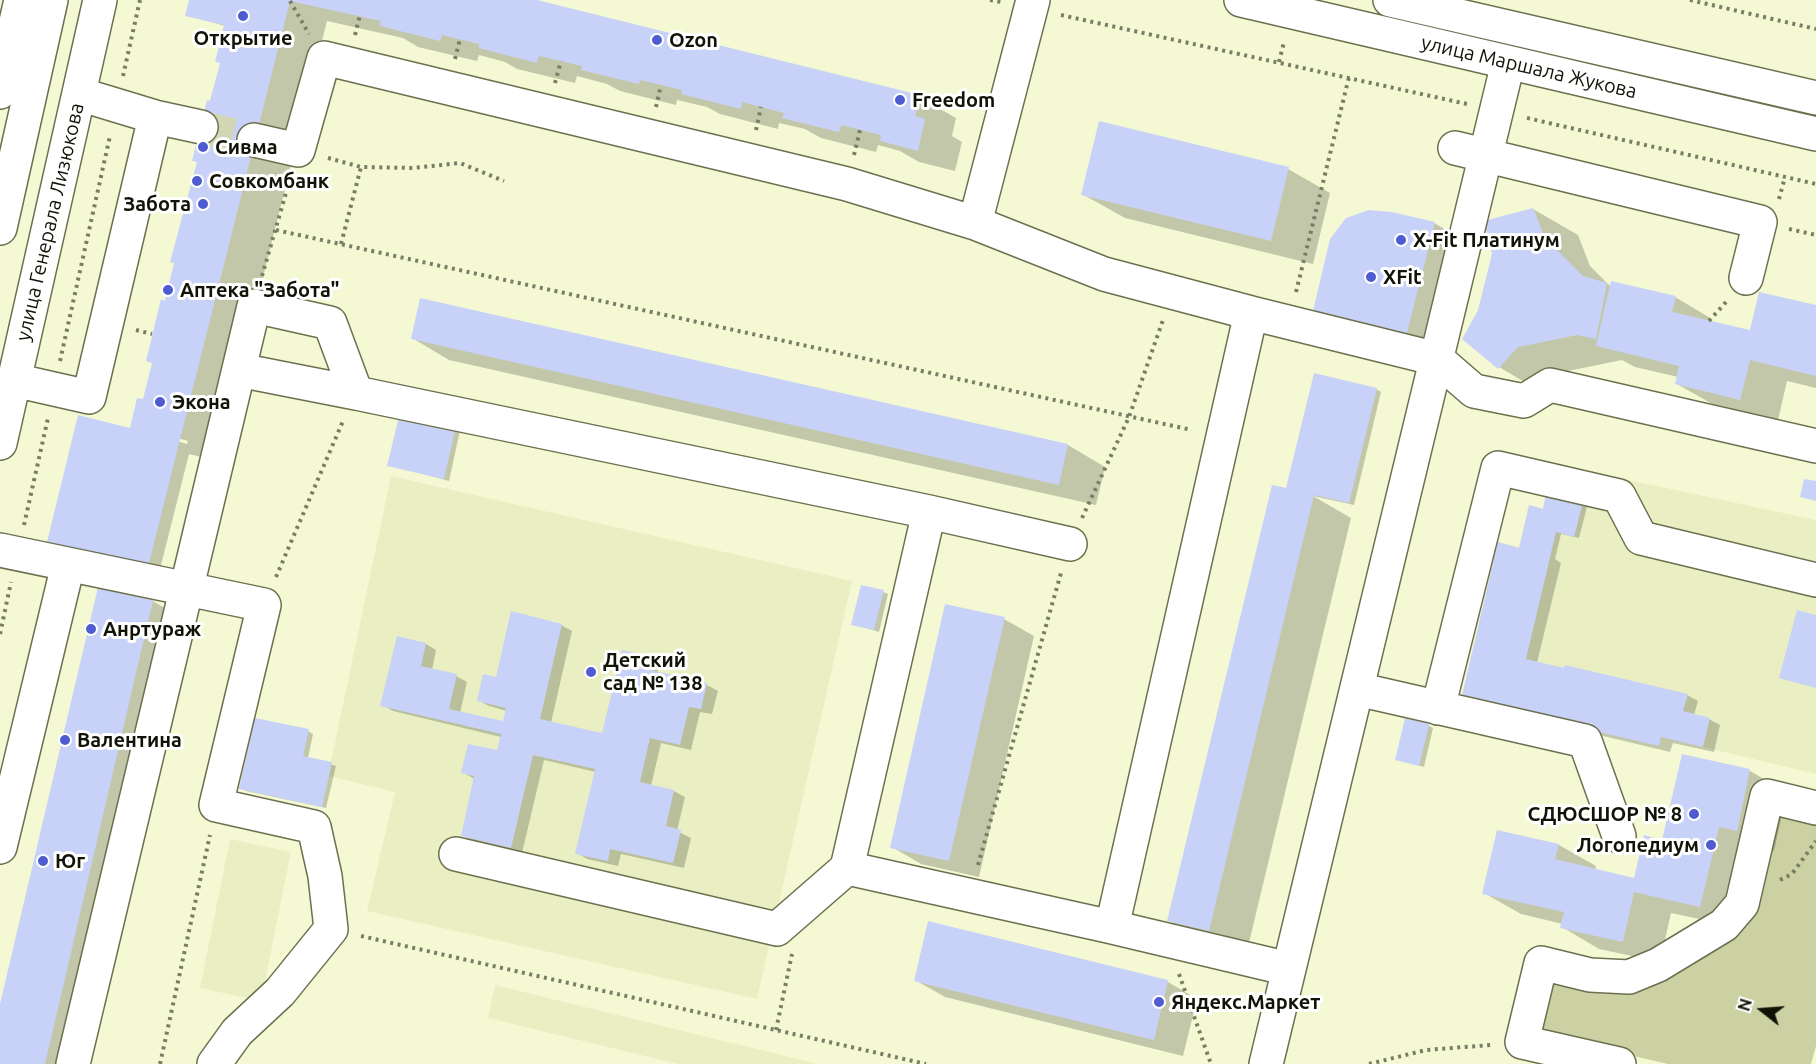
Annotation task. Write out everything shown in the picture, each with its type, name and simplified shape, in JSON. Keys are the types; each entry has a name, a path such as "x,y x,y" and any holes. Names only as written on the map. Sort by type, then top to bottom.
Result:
{"street":[{"path":"0,92 21,0"},
{"path":"0,228 51,0"},
{"name":"улица Генерала Лизюкова","path":"0,443 100,0"},
{"name":"улица Маршала Жукова","path":"1241,0 1816,134"},
{"name":"улица Маршала Жукова","path":"1390,0 1816,98"},
{"path":"975,223 1031,4"},
{"path":"255,140 298,150 324,58 847,184 975,223 1104,274 1437,359 1474,391 1524,401 1550,385 1816,446"},
{"path":"1266,1064 1437,359 1471,151 1496,111 1508,63"},
{"path":"80,94 155,117 201,127"},
{"path":"14,380 89,397 155,117"},
{"path":"1471,151 1760,222 1746,278"},
{"path":"73,1064 254,306 330,323 356,393"},
{"path":"1112,927 1251,313"},
{"path":"239,370 929,512 1070,544"},
{"path":"1438,708 1498,468 1619,496 1641,538 1816,580"},
{"path":"456,854 777,929 848,868 929,512"},
{"path":"9,552 264,605 216,805 314,828 325,876 332,929 280,992 237,1032 214,1064"},
{"path":"0,848 68,565"},
{"path":"1357,689 1585,741 1619,836"},
{"path":"1619,1064 1522,1042 1541,963 1590,975 1629,977 1658,965 1724,925 1742,904 1767,796 1816,808"},
{"path":"848,868 1289,969"}],"path":[{"path":"0,634 9,552 54,389 140,0"},
{"path":"990,0 1031,4 1816,184"},
{"path":"1690,0 1816,29"},
{"path":"290,1 324,58"},
{"path":"1288,322 1349,77"},
{"path":"254,306 298,150 361,167 413,168 460,163 504,181"},
{"path":"341,244 361,167"},
{"path":"276,230 778,338 1222,437"},
{"path":"969,895 1070,544 1129,417 1172,292"},
{"path":"264,605 356,393"},
{"path":"160,1064 216,805"},
{"path":"1746,887 1771,885 1792,874 1816,841"},
{"path":"332,929 926,1064"},
{"path":"1167,940 1211,1064"},
{"path":"776,1030 793,951"},
{"path":"1369,1064 1426,1050 1522,1042"}],"shaded area":[{"path":"1554,464 1816,520 1816,774 1661,737 1659,746 1514,712 1460,704 1498,542 1519,547 1529,505 1543,508"},
{"name":"Детский сад № 138","path":"391,476 852,581 757,999 367,911 395,792 328,776"},
{"path":"1774,809 1816,819 1816,1046 1811,1064 1668,1064 1548,1036 1543,1031 1539,1020 1553,979 1614,985 1732,928"},
{"path":"230,839 291,852 261,1001 200,988"},
{"path":"495,985 818,1064 678,1064 488,1018"}],"building":[{"path":"189,0 537,0 920,95 915,116 925,119 918,151 880,141 881,135 841,125 839,132 782,118 784,113 742,102 741,109 681,94 682,90 640,80 639,84 581,70 582,66 539,56 537,63 479,48 479,44 442,35 440,41 380,26 381,21 290,1 147,571 46,546 78,415 130,428 137,398 143,399 152,363 146,361 161,299 165,301 174,263 170,262 197,162 192,161 207,100 210,101 220,63 215,62 224,25 185,16"},
{"path":"1099,121 1289,167 1271,241 1081,195"},
{"path":"1533,208 1545,238 1583,276 1607,283 1596,339 1577,335 1518,347 1498,369 1462,339 1478,310 1492,254 1484,221"},
{"name":"XFit","path":"1369,210 1392,212 1435,222 1406,337 1312,315 1330,239 1346,218"},
{"path":"1611,281 1676,296 1672,312 1750,330 1759,292 1816,305 1816,376 1750,360 1740,400 1675,384 1679,366 1596,346"},
{"path":"420,298 1068,444 1059,485 411,339"},
{"path":"1314,373 1377,388 1349,503 1314,495 1209,931 1167,921 1272,485 1286,488"},
{"path":"401,408 457,421 444,479 387,466"},
{"path":"1804,479 1816,481 1816,501 1800,497"},
{"path":"1546,494 1583,502 1574,537 1556,532 1526,659 1564,668 1565,665 1688,694 1683,711 1710,718 1703,747 1661,737 1659,746 1513,712 1460,704 1498,542 1519,548 1529,505 1543,509"},
{"path":"861,585 884,590 874,630 851,625"},
{"path":"98,587 153,600 45,1064 0,1064 0,1004"},
{"path":"945,604 1005,617 949,861 890,848"},
{"path":"1797,610 1816,615 1816,688 1779,678"},
{"path":"511,611 562,624 540,719 602,733 622,650 649,656 646,669 707,683 701,709 689,707 680,745 650,738 640,782 674,790 666,826 681,830 673,863 610,849 608,861 575,854 595,769 533,755 511,848 461,836 474,776 461,773 468,744 497,750 501,734 380,706 397,636 426,643 421,666 457,674 449,709 503,721 506,708 477,701 483,674 496,677"},
{"path":"255,718 309,729 303,756 332,762 322,807 239,789"},
{"path":"1405,718 1429,724 1419,766 1395,760"},
{"path":"1682,754 1750,769 1737,831 1719,827 1700,907 1634,892 1623,942 1560,928 1564,912 1482,894 1497,830 1559,844 1555,859 1634,878 1644,835 1662,840"},
{"path":"928,921 1168,980 1154,1040 914,981"}],"tunnel":[{"path":"201,127 254,140"}],"place":[{"name":"Открытие","path":"243,16"},
{"name":"Ozon","path":"657,40"},
{"name":"Freedom","path":"900,100"},
{"name":"Сивма","path":"203,147"},
{"name":"Совкомбанк","path":"197,181"},
{"name":"Забота","path":"203,204"},
{"name":"X-Fit Платинум","path":"1401,240"},
{"name":"XFit","path":"1371,277"},
{"name":"Аптека \"Забота\"","path":"168,290"},
{"name":"Экона","path":"160,402"},
{"name":"Анртураж","path":"91,629"},
{"name":"Детский сад № 138","path":"591,672"},
{"name":"Валентина","path":"65,740"},
{"name":"СДЮСШОР № 8","path":"1694,814"},
{"name":"Логопедиум","path":"1711,845"},
{"name":"Юг","path":"43,861"},
{"name":"Яндекс.Маркет","path":"1159,1002"}]}
